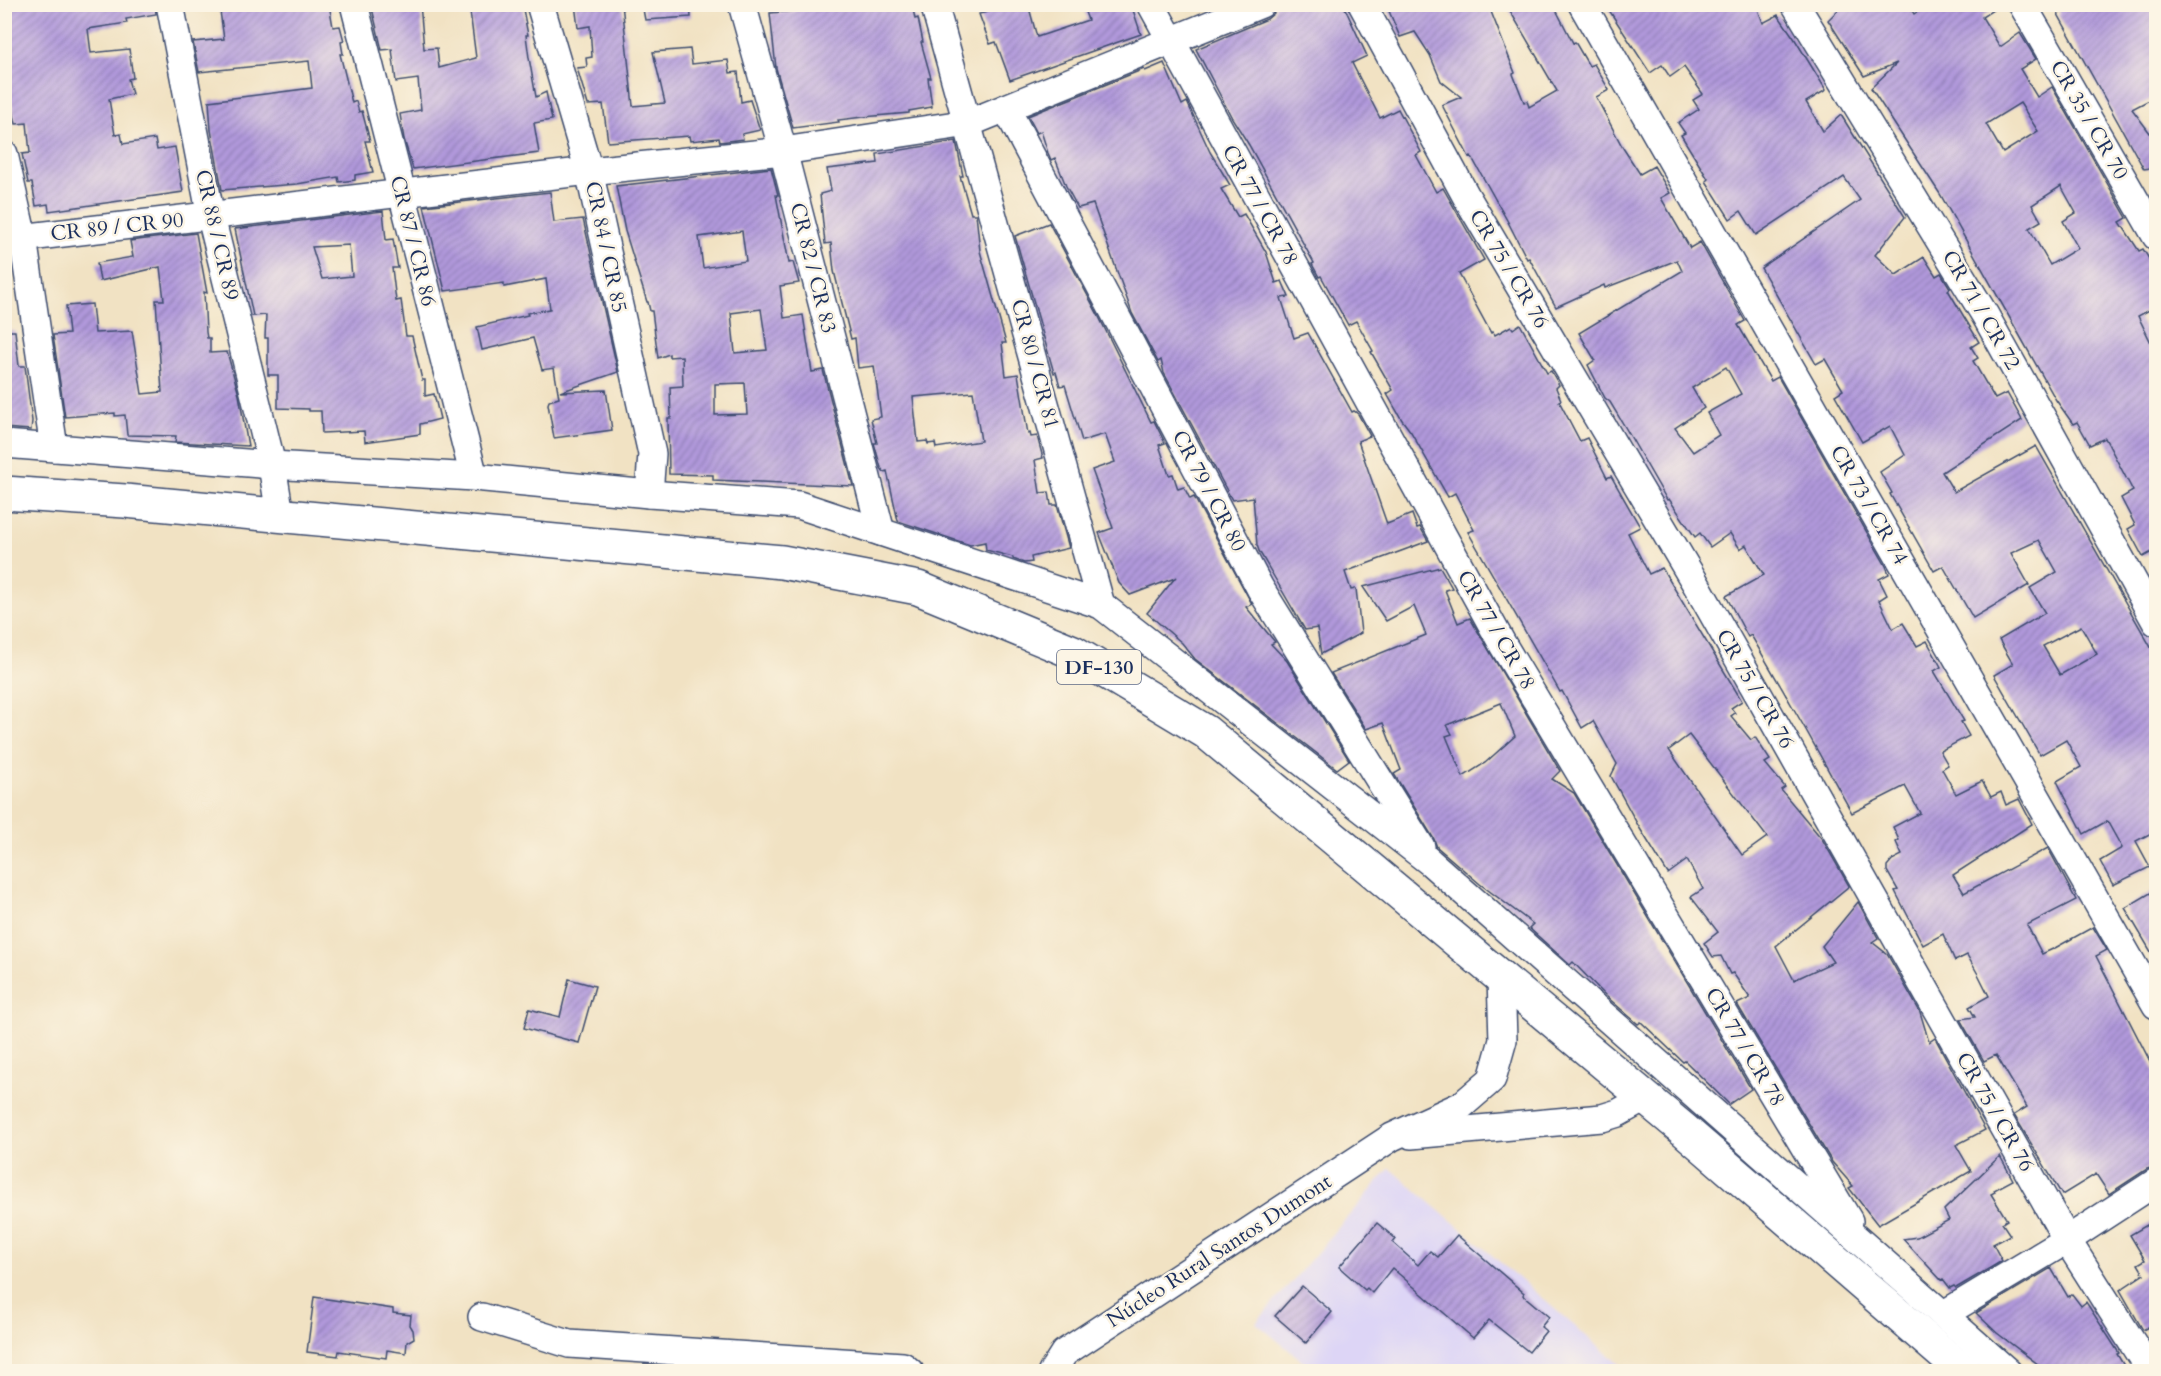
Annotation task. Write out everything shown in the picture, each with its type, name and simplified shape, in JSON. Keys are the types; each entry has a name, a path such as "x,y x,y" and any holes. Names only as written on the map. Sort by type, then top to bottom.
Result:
{"main road":[{"name":"DF-130","path":"4,493 125,501 782,562 918,588 1073,652 1206,732 1645,1098 1964,1371"}],"street":[{"name":"CR 88 / CR 89","path":"170,4 211,217 272,465 280,515"},
{"name":"CR 87 / CR 86","path":"354,4 474,477"},
{"name":"CR 84 / CR 85","path":"540,4 589,171 652,454 649,494"},
{"name":"CR 82 / CR 83","path":"742,4 783,151 881,532"},
{"name":"CR 80 / CR 81","path":"934,4 969,123 1101,605"},
{"name":"CR 77 / CR 78","path":"1151,4 1503,645 1862,1243"},
{"name":"CR 89 / CR 90","path":"14,239 589,171 783,151 969,123 1261,4"},
{"name":"CR 75 / CR 76","path":"1362,4 1466,196 1696,584 2067,1240 2151,1371"},
{"name":"CR 73 / CR 74","path":"1582,4 2156,1004"},
{"name":"CR 71 / CR 72","path":"1795,4 1985,315 2157,622"},
{"name":"CR 35 / CR 70","path":"2022,4 2157,236"},
{"name":"CR 79 / CR 80","path":"1006,108 1260,588 1430,862"},
{"path":"4,154 14,239 54,448"},
{"path":"4,444 272,465 474,477 649,494 799,505 1101,605 1430,862 2008,1371"},
{"path":"1339,791 1368,762"},
{"name":"Núcleo Rural Santos Dumont","path":"1052,1371 1064,1353 1392,1137 1462,1105 1492,1079 1503,1040 1501,978"},
{"name":"Núcleo Rural Santos Dumont","path":"1392,1137 1602,1118 1618,1113 1645,1098"},
{"path":"1944,1314 2067,1240 2157,1182"},
{"path":"482,1317 568,1344 903,1366 910,1371"}],"shaded area":[{"path":"1390,1168 1627,1371 1315,1371 1256,1323"}],"building":[{"path":"29,4 155,4 156,14 126,19 127,23 88,29 91,53 129,49 133,78 128,79 132,94 109,99 115,135 121,134 123,144 155,139 157,150 175,147 183,192 49,211 48,204 36,206 32,183 28,183 22,154 30,153 27,123 16,124 4,72 4,8"},
{"path":"219,4 329,4 333,27 340,26 344,41 341,42 343,54 340,54 352,103 356,101 359,112 362,111 370,141 365,141 373,172 355,175 355,180 339,182 338,177 297,184 222,190 211,130 209,101 312,88 309,61 199,72 193,42 224,39"},
{"path":"371,4 420,4 424,49 437,48 439,68 476,58 469,4 522,4 536,97 546,92 552,120 534,123 539,153 413,169 404,139 400,114 421,110 418,79 396,82 392,49 382,50"},
{"path":"575,4 622,4 633,106 665,103 653,52 690,49 692,64 728,60 730,73 738,72 741,102 750,100 760,130 742,134 743,139 720,142 719,138 690,141 689,136 608,142 603,104 588,105 577,68 587,67 586,58 592,57 590,26 578,28"},
{"path":"642,4 690,4 691,17 645,20"},
{"path":"794,4 912,4 915,19 918,18 923,42 921,42 931,78 928,78 932,107 909,111 909,113 838,120 839,122 793,128 776,68 770,13 795,11"},
{"path":"1028,4 1037,37 1088,20 1082,4 1131,4 1141,34 1010,80 996,42 990,44 979,14"},
{"path":"1276,4 1343,4 1367,56 1352,63 1380,118 1398,109 1421,152 1416,155 1436,192 1443,188 1484,260 1459,274 1491,333 1495,335 1520,324 1547,373 1551,371 1559,385 1556,388 1561,400 1559,401 1580,441 1587,438 1607,478 1611,476 1640,527 1628,533 1649,574 1662,568 1742,701 1731,708 1735,713 1731,716 1751,740 1755,737 1770,760 1765,763 1785,787 1781,790 1822,839 1849,886 1776,946 1794,980 1833,962 1822,946 1858,902 1878,938 1872,942 1887,954 1920,1012 1929,1042 1935,1038 1985,1130 1956,1145 1971,1171 1878,1225 1849,1188 1853,1186 1832,1162 1737,1004 1750,998 1733,973 1730,974 1721,956 1713,957 1704,943 1718,932 1691,897 1703,889 1687,860 1668,874 1639,827 1611,776 1617,764 1593,721 1582,728 1562,691 1560,692 1468,532 1474,530 1455,493 1448,497 1402,420 1387,394 1393,390 1371,352 1373,351 1356,321 1348,325 1321,276 1319,277 1312,264 1314,263 1196,49 1267,19 1274,13","holes":["1689,735 1767,837 1742,855 1669,750"]},
{"path":"1386,4 1488,4 1524,102 1527,101 1529,107 1557,91 1506,4 1553,4 1573,43 1575,42 1589,66 1594,64 1609,90 1596,97 1623,148 1640,174 1654,166 1670,193 1661,198 1690,248 1700,242 1745,321 1738,325 1771,381 1778,377 1886,566 1889,574 1879,579 1887,595 1879,600 1893,629 1903,623 1917,646 1927,641 1941,667 1934,671 1964,721 1961,722 1969,736 1940,751 1948,765 1942,769 1956,794 1982,781 1991,797 2001,792 2006,805 2019,799 2032,824 1953,875 1964,893 2048,848 2076,900 2027,925 2042,954 2093,927 2107,950 2096,956 2157,1075 2157,1166 2147,1169 2109,1194 2096,1174 2062,1195 2014,1115 2027,1107 1996,1055 1984,1061 1960,1019 1975,1017 1969,1007 1989,996 1979,976 1967,955 1955,961 1943,934 1923,945 1887,871 1887,866 1892,860 1902,855 1893,827 1920,813 1905,786 1852,813 1751,635 1748,637 1726,596 1764,575 1746,545 1740,549 1730,533 1710,547 1700,533 1695,537 1669,499 1667,500 1610,402 1605,398 1588,365 1595,360 1579,333 1682,271 1677,260 1605,288 1604,285 1556,307 1471,156 1469,157 1442,105 1461,97 1441,81 1430,55 1415,32 1400,37","holes":["1726,367 1741,394 1707,413 1719,435 1693,452 1675,428 1704,408 1692,388"]},
{"path":"1605,4 1756,4 1763,23 1778,15 1794,38 1826,90 1806,102 1823,131 1841,115 1905,217 1875,255 1896,275 1924,257 1936,276 1941,273 1950,288 1948,290 1979,342 1971,347 1978,358 1973,361 1995,399 2007,393 2022,420 1942,472 1954,492 2036,446 2153,651 2152,662 2157,670 2157,830 2136,841 2150,867 2113,885 2100,861 2122,848 2107,821 2084,834 2057,781 2081,767 2066,740 2040,755 1994,675 2013,664 1999,640 2045,613 2030,588 2057,572 2039,540 2011,553 2029,585 1973,618 1943,566 1934,571 1880,472 1905,455 1890,426 1862,442 1835,395 1843,390 1825,359 1816,364 1761,268 1860,200 1844,177 1756,235 1741,211 1730,219 1681,135 1685,133 1678,123 1699,109 1693,100 1703,94 1684,67 1670,77 1662,65 1650,73","holes":["2081,626 2097,654 2060,675 2043,646"]},
{"path":"1844,4 1908,4 1914,14 1928,4 2002,4 1982,17 2000,47 2020,33 2036,59 2020,69 2037,97 2052,87 2127,218 2120,222 2139,251 2143,249 2157,272 2157,306 2138,316 2157,355 2157,549 2143,557 2128,529 2135,525 2121,498 2133,491 2105,438 2090,445 2077,422 2073,424 2056,400 1940,194 1871,88 1897,63 1864,76 1828,20","holes":["2020,103 2038,131 2003,153 1986,124","2061,186 2076,213 2063,221 2078,248 2050,265 2029,228 2041,221 2032,205"]},
{"path":"2056,4 2157,4 2157,96 2132,109 2150,133 2157,130 2157,167 2144,169 2058,14 2060,13"},
{"path":"1164,63 1182,105 1187,102 1210,152 1230,185 1221,189 1238,217 1244,214 1266,252 1276,283 1282,281 1289,297 1281,298 1294,338 1308,333 1352,412 1358,414 1370,436 1358,441 1387,524 1412,514 1417,528 1420,527 1428,541 1345,572 1351,590 1356,589 1361,633 1321,654 1317,628 1305,630 1259,551 1253,497 1232,500 1164,373 1161,360 1158,362 1132,313 1093,204 1078,208 1055,158 1051,160 1041,131 1037,133 1028,116"},
{"path":"956,141 963,176 960,176 971,214 976,214 980,251 1006,343 1002,343 1006,376 1018,374 1028,434 1030,433 1031,437 1037,436 1043,458 1035,460 1040,493 1049,492 1051,505 1057,505 1069,548 1031,557 1032,562 1024,563 1013,557 986,550 985,542 970,545 898,521 887,471 884,472 881,468 874,443 877,443 871,419 881,417 874,366 858,368 855,338 851,339 834,271 831,243 825,244 820,194 831,191 827,169 878,163 877,154","holes":["973,392 981,441 936,448 935,443 918,442 913,397"]},
{"path":"771,168 778,195 776,195 789,263 793,262 799,283 780,286 784,318 803,315 812,372 823,370 853,486 713,480 713,475 669,474 670,387 683,386 682,356 669,357 669,354 658,358 652,311 650,311 625,231 616,186","holes":["742,231 746,261 703,268 699,237","761,309 767,350 735,353 731,313","745,383 747,414 715,415 715,384"]},
{"path":"550,192 554,222 583,219 618,372 560,392 606,390 612,430 554,438 548,404 549,401 559,398 554,368 542,370 533,338 482,350 477,327 550,309 546,279 504,287 504,283 445,291 424,206"},
{"path":"383,211 386,240 393,239 398,268 392,268 396,301 401,300 406,336 412,336 422,380 425,380 425,396 434,394 440,419 420,424 420,434 365,442 364,431 322,433 321,411 278,408 278,375 268,375 266,315 253,316 235,229","holes":["349,245 352,276 322,279 312,247"]},
{"path":"1049,223 1151,422 1154,421 1165,443 1159,445 1169,475 1173,474 1178,489 1184,487 1190,499 1194,497 1252,604 1246,607 1275,642 1271,644 1287,661 1349,760 1337,769 1195,659 1182,643 1147,613 1175,578 1130,595 1119,583 1099,533 1113,528 1092,470 1115,462 1105,434 1082,441 1065,385 1060,386 1056,372 1054,373 1015,236"},
{"path":"196,233 207,293 204,292 206,332 207,338 210,338 210,353 227,352 239,395 248,446 175,442 176,436 127,435 125,415 115,416 115,413 65,417 53,335 69,334 66,306 92,304 95,333 132,331 142,394 162,392 156,300 164,300 160,267 100,281 97,263 133,257 130,241"},
{"path":"4,331 15,331 19,366 25,366 32,421 31,430 4,428"},
{"path":"1440,567 1452,588 1445,590 1458,623 1470,618 1560,771 1552,779 1574,793 1751,1089 1729,1104 1641,1022 1638,1024 1606,996 1573,962 1570,965 1529,928 1533,924 1480,884 1437,847 1394,774 1401,770 1383,723 1366,729 1331,673 1426,635 1414,606 1386,621 1363,587","holes":["1501,703 1515,736 1485,763 1463,777 1446,736 1452,734 1447,725"]},
{"path":"2157,889 2157,962 2125,908"},
{"path":"569,979 595,986 579,1043 524,1028 529,1009 560,1017"},
{"path":"2000,1156 2013,1180 1991,1194 2007,1220 2002,1223 2010,1235 1993,1244 2002,1261 1956,1288 1954,1286 1950,1288 1903,1239 1917,1237 1949,1220 1944,1210"},
{"path":"2157,1219 2157,1322 2143,1330 2120,1290 2144,1274 2138,1264 2145,1260 2130,1235"},
{"path":"1377,1223 1396,1239 1393,1243 1418,1265 1430,1251 1438,1257 1457,1235 1549,1317 1541,1327 1546,1331 1529,1352 1489,1320 1473,1338 1392,1268 1372,1293 1367,1288 1365,1290 1339,1267"},
{"path":"2051,1268 2068,1297 2072,1294 2081,1306 2086,1302 2119,1353 2117,1354 2127,1371 2047,1371 1997,1333 1976,1313"},
{"path":"1302,1286 1332,1312 1306,1343 1275,1316"},
{"path":"314,1297 393,1309 393,1313 411,1315 410,1325 414,1338 407,1342 406,1353 387,1350 386,1358 339,1351 338,1356 307,1352"}]}
